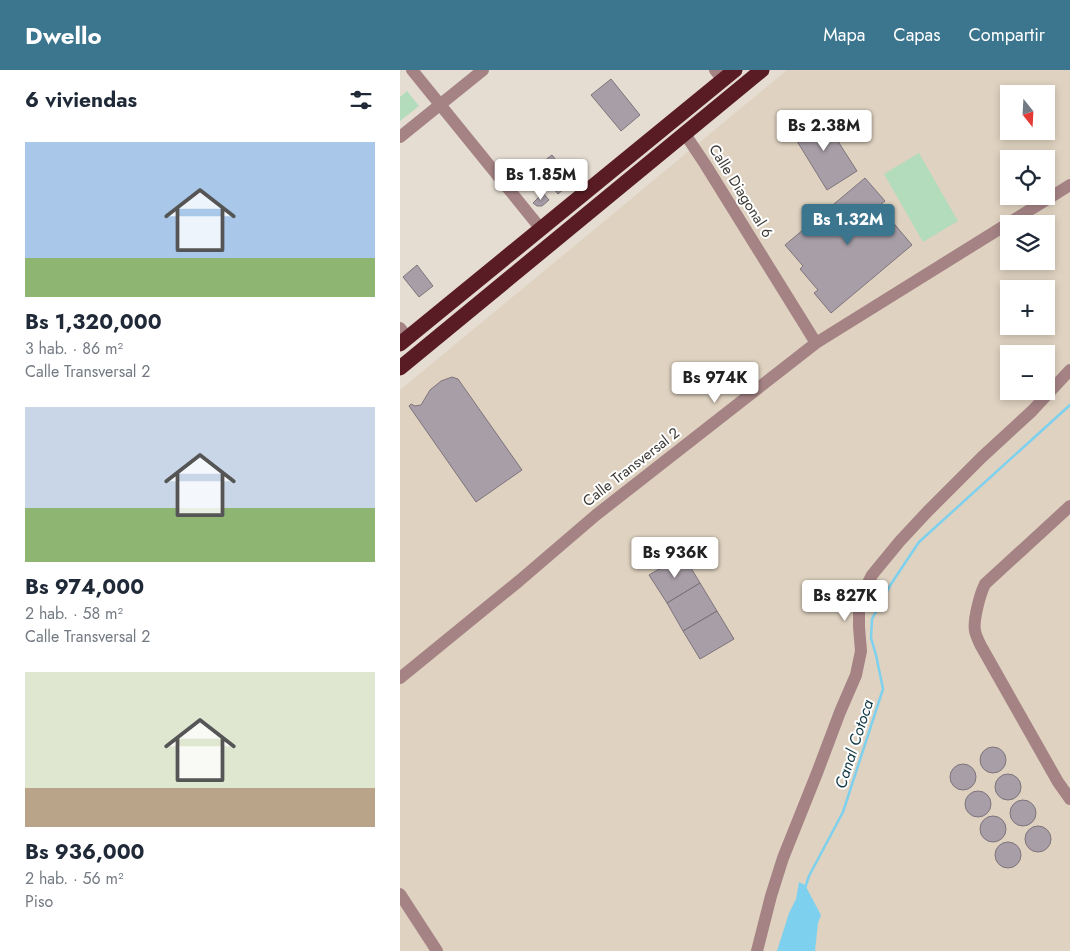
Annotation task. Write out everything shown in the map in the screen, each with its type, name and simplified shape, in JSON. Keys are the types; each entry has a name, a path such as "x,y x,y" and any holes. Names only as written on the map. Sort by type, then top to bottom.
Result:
{"highway":[{"path":"403,337 541,229 719,75 735,70"},
{"path":"400,368 762,70"}],"street":[{"path":"412,70 541,229"},
{"path":"400,137 482,70"},
{"name":"Calle Diagonal 6","path":"685,134 816,343"},
{"name":"Calle Transversal 2","path":"400,678 519,581 596,515 816,343 1070,185"},
{"path":"757,951 783,858 856,675 861,651 859,601 872,575 928,511 1032,411 1070,370"},
{"path":"1070,506 985,584 980,594 975,631 995,672 1058,782 1070,799"},
{"path":"400,894 437,951"}],"shaded area":[{"path":"787,70 1070,70 1070,951 400,951 400,390"}],"green space":[{"path":"407,91 419,106 400,121 400,97"},
{"path":"919,153 958,221 923,242 884,174"}],"water":[{"path":"799,882 805,885 821,915 818,923 815,951 777,951 789,913 796,899"}],"building":[{"path":"611,79 640,115 621,131 591,95"},
{"path":"821,115 857,171 827,190 792,133"},
{"path":"552,155 573,181 558,194 536,167"},
{"path":"865,178 885,201 879,206 912,245 831,313 814,293 818,290 800,269 803,266 785,245"},
{"path":"543,193 549,200 542,206 537,206 533,203"},
{"path":"417,265 433,286 419,297 403,277"},
{"path":"452,377 458,379 522,470 476,502 409,406 411,404 415,406 421,405 430,390 441,381"},
{"path":"683,555 700,583 667,603 649,575"},
{"path":"700,583 717,611 683,631 667,603"},
{"path":"717,611 734,639 700,659 683,631"},
{"path":"993,747 1002,751 1006,760 1002,769 993,773 984,769 980,760 984,751"},
{"path":"963,764 972,768 976,777 972,786 963,790 954,786 950,777 954,768"},
{"path":"1008,774 1017,778 1021,787 1017,796 1008,800 999,796 995,787 999,778"},
{"path":"978,791 987,795 991,804 987,813 978,817 969,813 965,804 969,795"},
{"path":"1023,800 1032,804 1036,813 1032,822 1023,826 1014,822 1010,813 1014,804"},
{"path":"993,816 1002,820 1006,829 1002,838 993,842 984,838 980,829 984,820"},
{"path":"1038,826 1047,830 1051,839 1047,848 1038,852 1029,848 1025,839 1029,830"},
{"path":"1008,842 1017,846 1021,855 1017,864 1008,868 999,864 995,855 999,846"}],"waterway":[{"name":"Canal Cotoca","path":"805,888 809,876 843,812 883,689 871,638 872,619 891,584 919,542 1070,405"}]}
